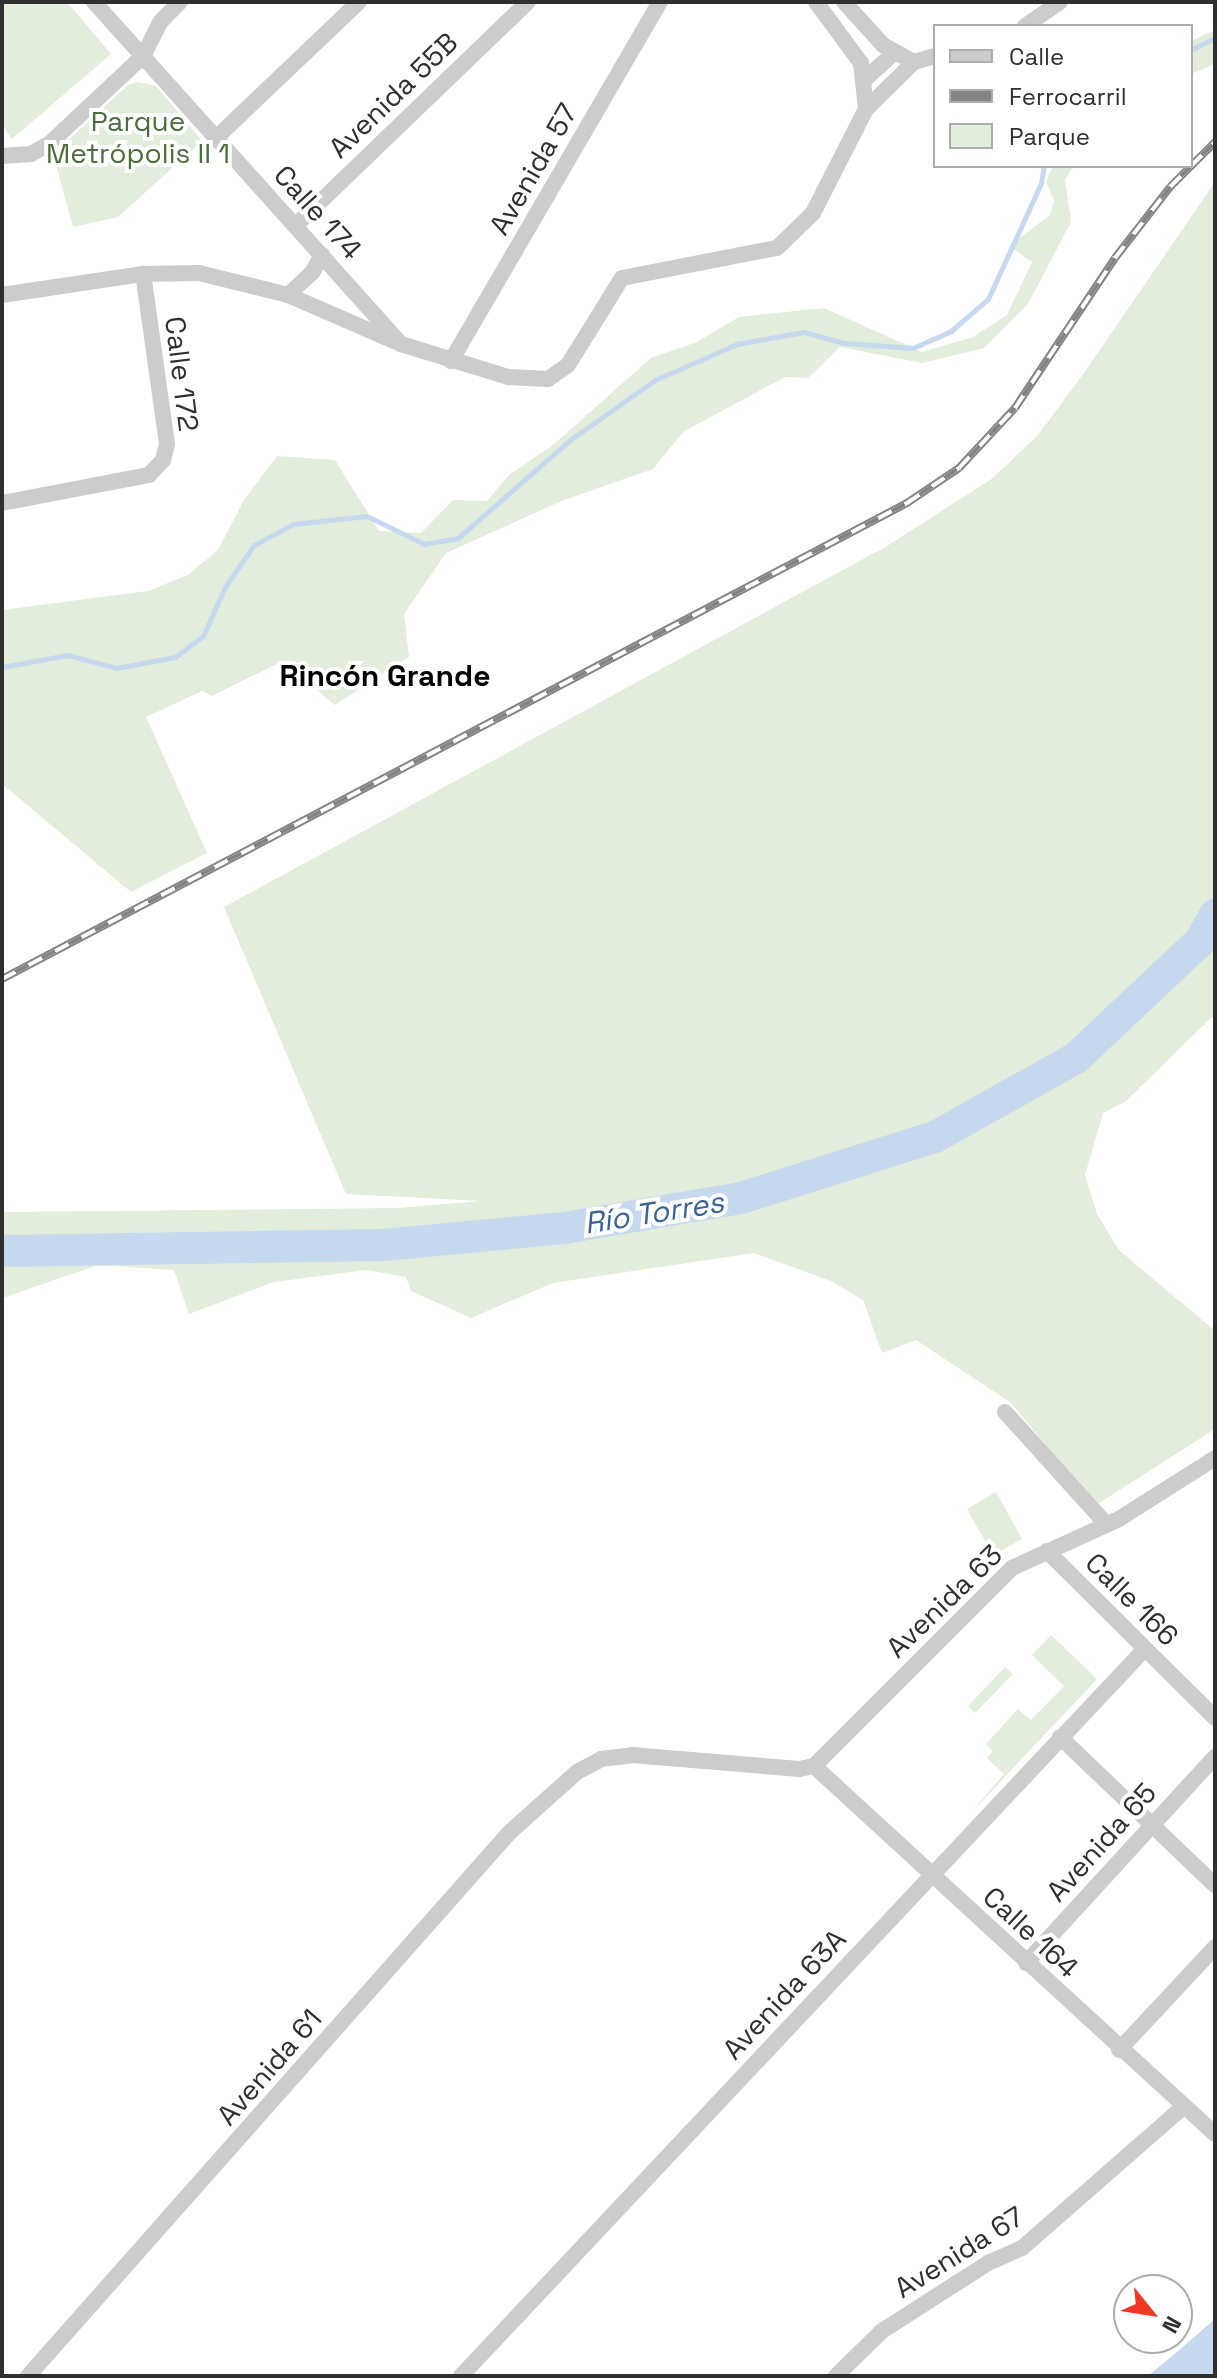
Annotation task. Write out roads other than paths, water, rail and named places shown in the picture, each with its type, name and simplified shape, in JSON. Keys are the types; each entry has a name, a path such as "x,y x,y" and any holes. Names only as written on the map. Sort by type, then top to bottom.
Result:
{"street":[{"name":"Calle 174","path":"94,2 401,344 508,377 548,379 568,365 622,278 777,248 813,213 866,109"},
{"path":"2,156 31,154 49,144 143,56 160,22 180,2"},
{"path":"217,137 359,2"},
{"name":"Avenida 55B","path":"295,226 528,2"},
{"name":"Avenida 57","path":"451,361 660,2"},
{"path":"816,2 848,39 864,80 866,109"},
{"path":"844,2 895,52 914,62"},
{"path":"1028,24 1060,2"},
{"path":"864,80 895,52"},
{"path":"866,109 914,62 933,57"},
{"path":"288,295 312,273 322,255"},
{"path":"2,295 143,274 199,273 288,295 401,344"},
{"name":"Calle 172","path":"2,503 149,475 163,460 167,444 143,274"},
{"name":"Calle 166","path":"1005,1412 1107,1525"},
{"name":"Avenida 63","path":"814,1766 1012,1568 1107,1525 1215,1458"},
{"name":"Calle 166","path":"1047,1551 1215,1718"},
{"name":"Avenida 63A","path":"461,2376 930,1874 1145,1649"},
{"path":"1060,1737 1215,1885"},
{"name":"Avenida 61","path":"28,2376 510,1832 551,1793 601,1759 632,1755 799,1769 814,1766"},
{"name":"Avenida 65","path":"1026,1963 1215,1757"},
{"name":"Calle 164","path":"814,1766 1214,2135"},
{"path":"1119,2050 1215,1947"},
{"name":"Avenida 67","path":"836,2376 882,2331 988,2263 1022,2248 1182,2108"}],"water":[{"path":"1215,2319 1215,2376 1148,2376 1174,2354 1193,2354 1193,2338"}],"waterway":[{"path":"1193,49 1215,38"},
{"path":"2,667 68,655 117,668 175,657 203,636 225,587 254,545 293,524 367,516 424,544 458,538 570,440 655,380 737,344 804,332 844,343 913,348 951,331 988,299 1041,183 1044,168"},
{"name":"Río Torres","path":"2,1251 384,1245 564,1228 741,1198 935,1137 1076,1058 1201,940 1215,915"}],"railway":[{"path":"1193,164 1215,142"},
{"path":"2,979 907,503 959,468 1015,408 1115,258 1170,187 1189,168"}],"district":[{"name":"Rincón Grande","path":"385,676"}],"park label":[{"name":"Parque Metrópolis II 1","path":"138,137"}]}
